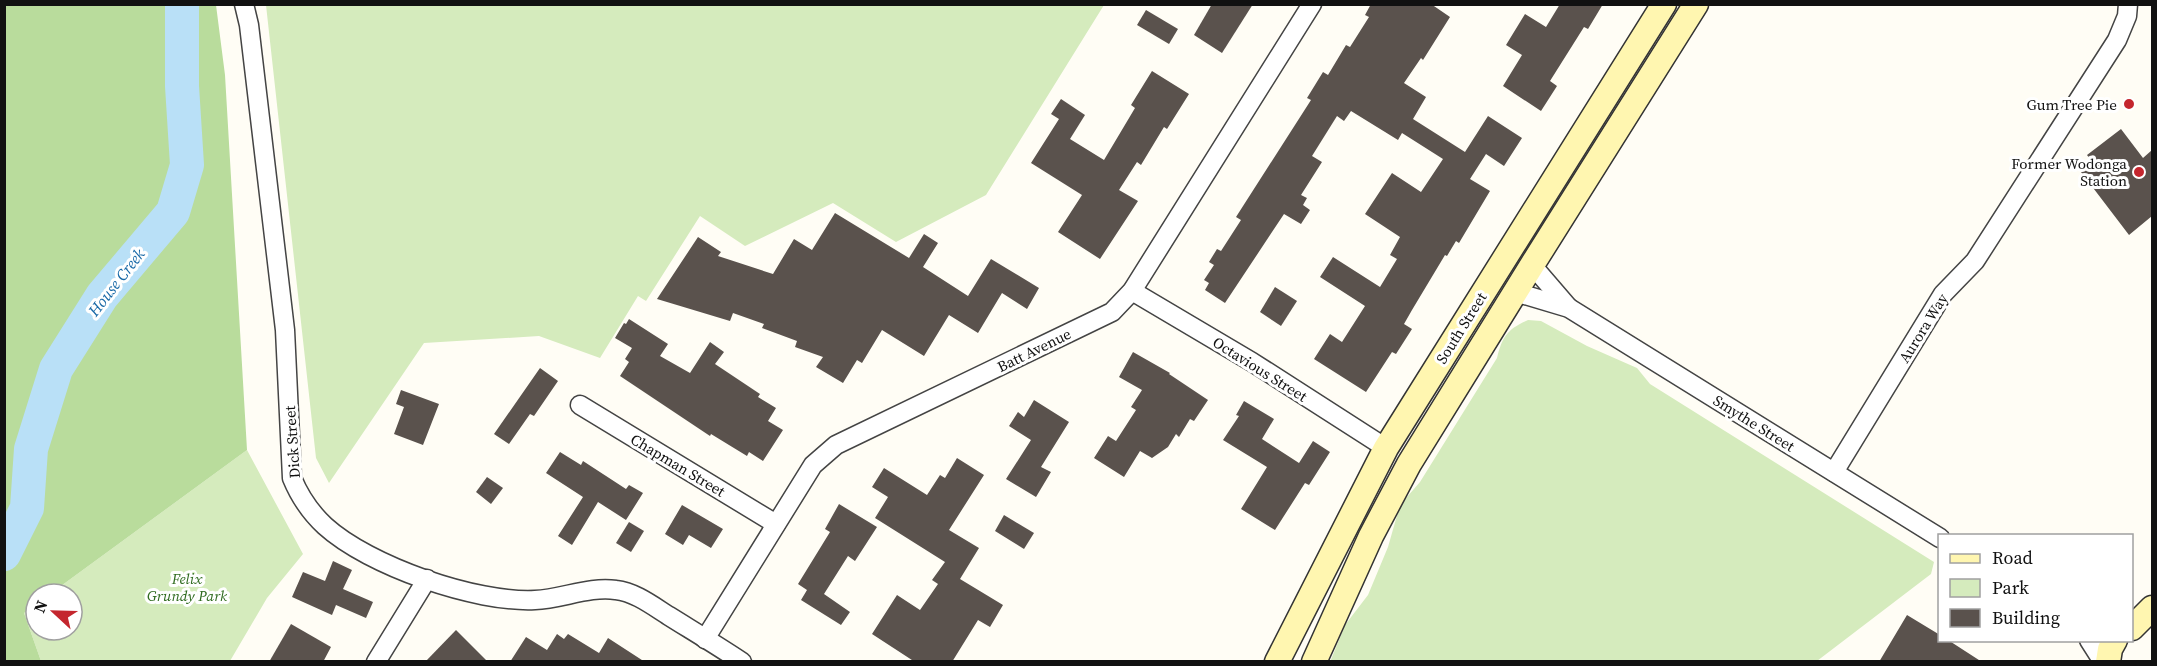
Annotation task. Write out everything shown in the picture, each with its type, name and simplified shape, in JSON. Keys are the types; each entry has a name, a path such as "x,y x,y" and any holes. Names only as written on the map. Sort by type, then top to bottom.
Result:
{"street":[{"name":"Dick Street","path":"244,4 249,25 285,330 292,478 297,491 325,526 368,556 426,579 448,587 501,599 537,600 601,589 617,590 642,600 742,662"},
{"name":"Batt Avenue","path":"705,639 813,465 836,445 1112,312 1132,291 1312,4"},
{"name":"South Street","path":"1277,662 1386,448 1664,4"},
{"name":"South Street","path":"1314,662 1371,536 1409,464 1696,4"},
{"name":"Aurora Way","path":"1834,472 1943,294 1975,261 2117,40 2124,25 2128,4"},
{"path":"1515,292 1500,265 1532,265"},
{"name":"Smythe Street","path":"1532,265 1569,308"},
{"name":"Octavious Street","path":"1132,291 1252,362 1386,448"},
{"name":"Smythe Street","path":"1515,292 1569,308 1938,537"},
{"name":"Chapman Street","path":"580,405 776,525"},
{"path":"1386,448 1409,464"},
{"path":"376,662 426,579"},
{"path":"2133,628 2152,608"},
{"path":"2133,629 2152,630"},
{"path":"2091,642 2103,662"},
{"path":"2108,662 2114,642"}],"green space":[{"path":"266,4 1104,5 986,195 896,242 833,203 745,246 700,216 646,301 638,296 600,358 539,336 424,343 329,483 316,458"},
{"path":"4,5 216,5 225,75 247,450 66,582 24,582 24,642 34,642 41,661 5,661"},
{"path":"1528,320 1541,321 1587,346 1637,368 1650,384 1934,562 1931,574 1817,661 1330,662 1345,625 1368,595 1388,547 1400,505 1420,482 1497,358 1506,334"},
{"name":"Felix Grundy Park","path":"247,450 303,554 267,598 230,661 41,661 34,642 84,642 84,582 66,582"}],"building":[{"path":"1212,4 1253,4 1222,53 1194,35"},
{"path":"1371,4 1431,4 1450,17 1423,60 1421,58 1404,83 1426,97 1413,119 1465,152 1488,116 1522,138 1504,166 1486,154 1470,179 1490,191 1459,243 1456,241 1447,256 1445,255 1404,324 1412,329 1396,354 1392,352 1366,392 1314,359 1330,334 1342,342 1365,306 1320,277 1333,257 1380,287 1397,259 1390,255 1400,237 1365,214 1392,173 1421,192 1443,159 1402,133 1398,140 1351,111 1344,121 1337,116 1312,156 1322,162 1301,195 1307,198 1303,205 1310,210 1301,224 1284,214 1225,303 1205,290 1209,283 1204,280 1214,265 1209,262 1217,249 1221,251 1241,220 1236,217 1311,100 1307,98 1323,72 1328,75 1346,45 1350,47 1369,17 1365,15"},
{"path":"1560,4 1603,4 1588,29 1584,27 1550,81 1557,86 1541,111 1503,86 1522,55 1506,45 1525,14 1546,27"},
{"path":"1146,10 1178,29 1169,44 1137,25"},
{"path":"1152,71 1189,94 1167,129 1164,127 1141,165 1137,162 1119,190 1138,201 1100,259 1058,232 1082,195 1031,163 1059,119 1051,114 1061,99 1085,115 1070,139 1104,160 1135,108 1131,105"},
{"path":"2121,129 2143,158 2152,150 2152,216 2129,235 2081,172 2093,163 2087,155"},
{"path":"835,213 909,258 924,234 938,243 923,267 968,296 991,259 1039,288 1027,309 1002,293 978,333 949,315 924,356 882,330 862,363 857,360 843,383 816,367 823,357 795,347 797,341 762,328 764,324 733,313 730,321 657,299 698,237 721,252 718,256 773,274 794,239 812,250"},
{"path":"1275,287 1297,301 1281,326 1260,312"},
{"path":"629,319 668,344 660,356 690,373 710,342 724,352 715,364 760,394 758,397 776,408 768,421 783,430 763,461 749,452 747,456 711,434 710,436 620,376 629,362 625,359 632,348 615,338"},
{"path":"1133,352 1170,373 1208,400 1194,421 1190,419 1179,437 1176,434 1168,447 1152,458 1140,451 1124,477 1094,458 1108,436 1116,441 1136,410 1131,407 1142,390 1119,377"},
{"path":"540,368 558,381 534,416 530,414 509,444 494,434"},
{"path":"401,390 439,404 423,445 394,434 404,407 396,404"},
{"path":"1034,400 1069,422 1041,467 1051,472 1036,497 1006,479 1031,440 1009,426 1018,412 1024,417"},
{"path":"1244,401 1274,419 1262,439 1299,463 1313,441 1330,452 1309,485 1305,483 1275,530 1241,509 1267,467 1223,440 1239,416 1236,415"},
{"path":"560,452 581,465 583,461 626,489 629,485 643,493 626,520 598,502 572,545 558,536 583,497 546,473"},
{"path":"957,458 984,475 949,530 979,548 960,579 1003,605 990,627 978,620 952,662 915,662 872,634 897,595 920,610 938,584 932,580 945,562 875,518 888,497 872,487 884,468 927,495 940,475 945,478"},
{"path":"487,477 503,488 491,504 476,492"},
{"path":"839,504 877,527 855,561 848,556 824,594 850,612 841,625 801,600 807,590 798,584 830,532 825,529"},
{"path":"682,505 723,529 711,548 689,535 683,545 665,534"},
{"path":"1004,515 1034,533 1024,549 995,531"},
{"path":"629,522 644,531 631,552 616,543"},
{"path":"333,561 352,570 343,589 373,602 366,618 336,605 332,615 292,597 303,572 325,581"},
{"path":"1907,615 1938,634 1938,642 1951,642 1982,662 1879,662"},
{"path":"291,624 331,647 323,662 269,662"},
{"path":"456,630 488,662 425,662"},
{"path":"557,634 564,639 568,634 599,653 608,638 645,662 510,662 526,637 547,650"}],"waterway":[{"name":"House Creek","path":"4,554 27,508 31,449 56,369 102,296 173,212 187,165 182,86 182,4"}],"place":[{"name":"Gum Tree Pie","path":"2129,104"},
{"name":"Former Wodonga Station","path":"2139,172"}]}
